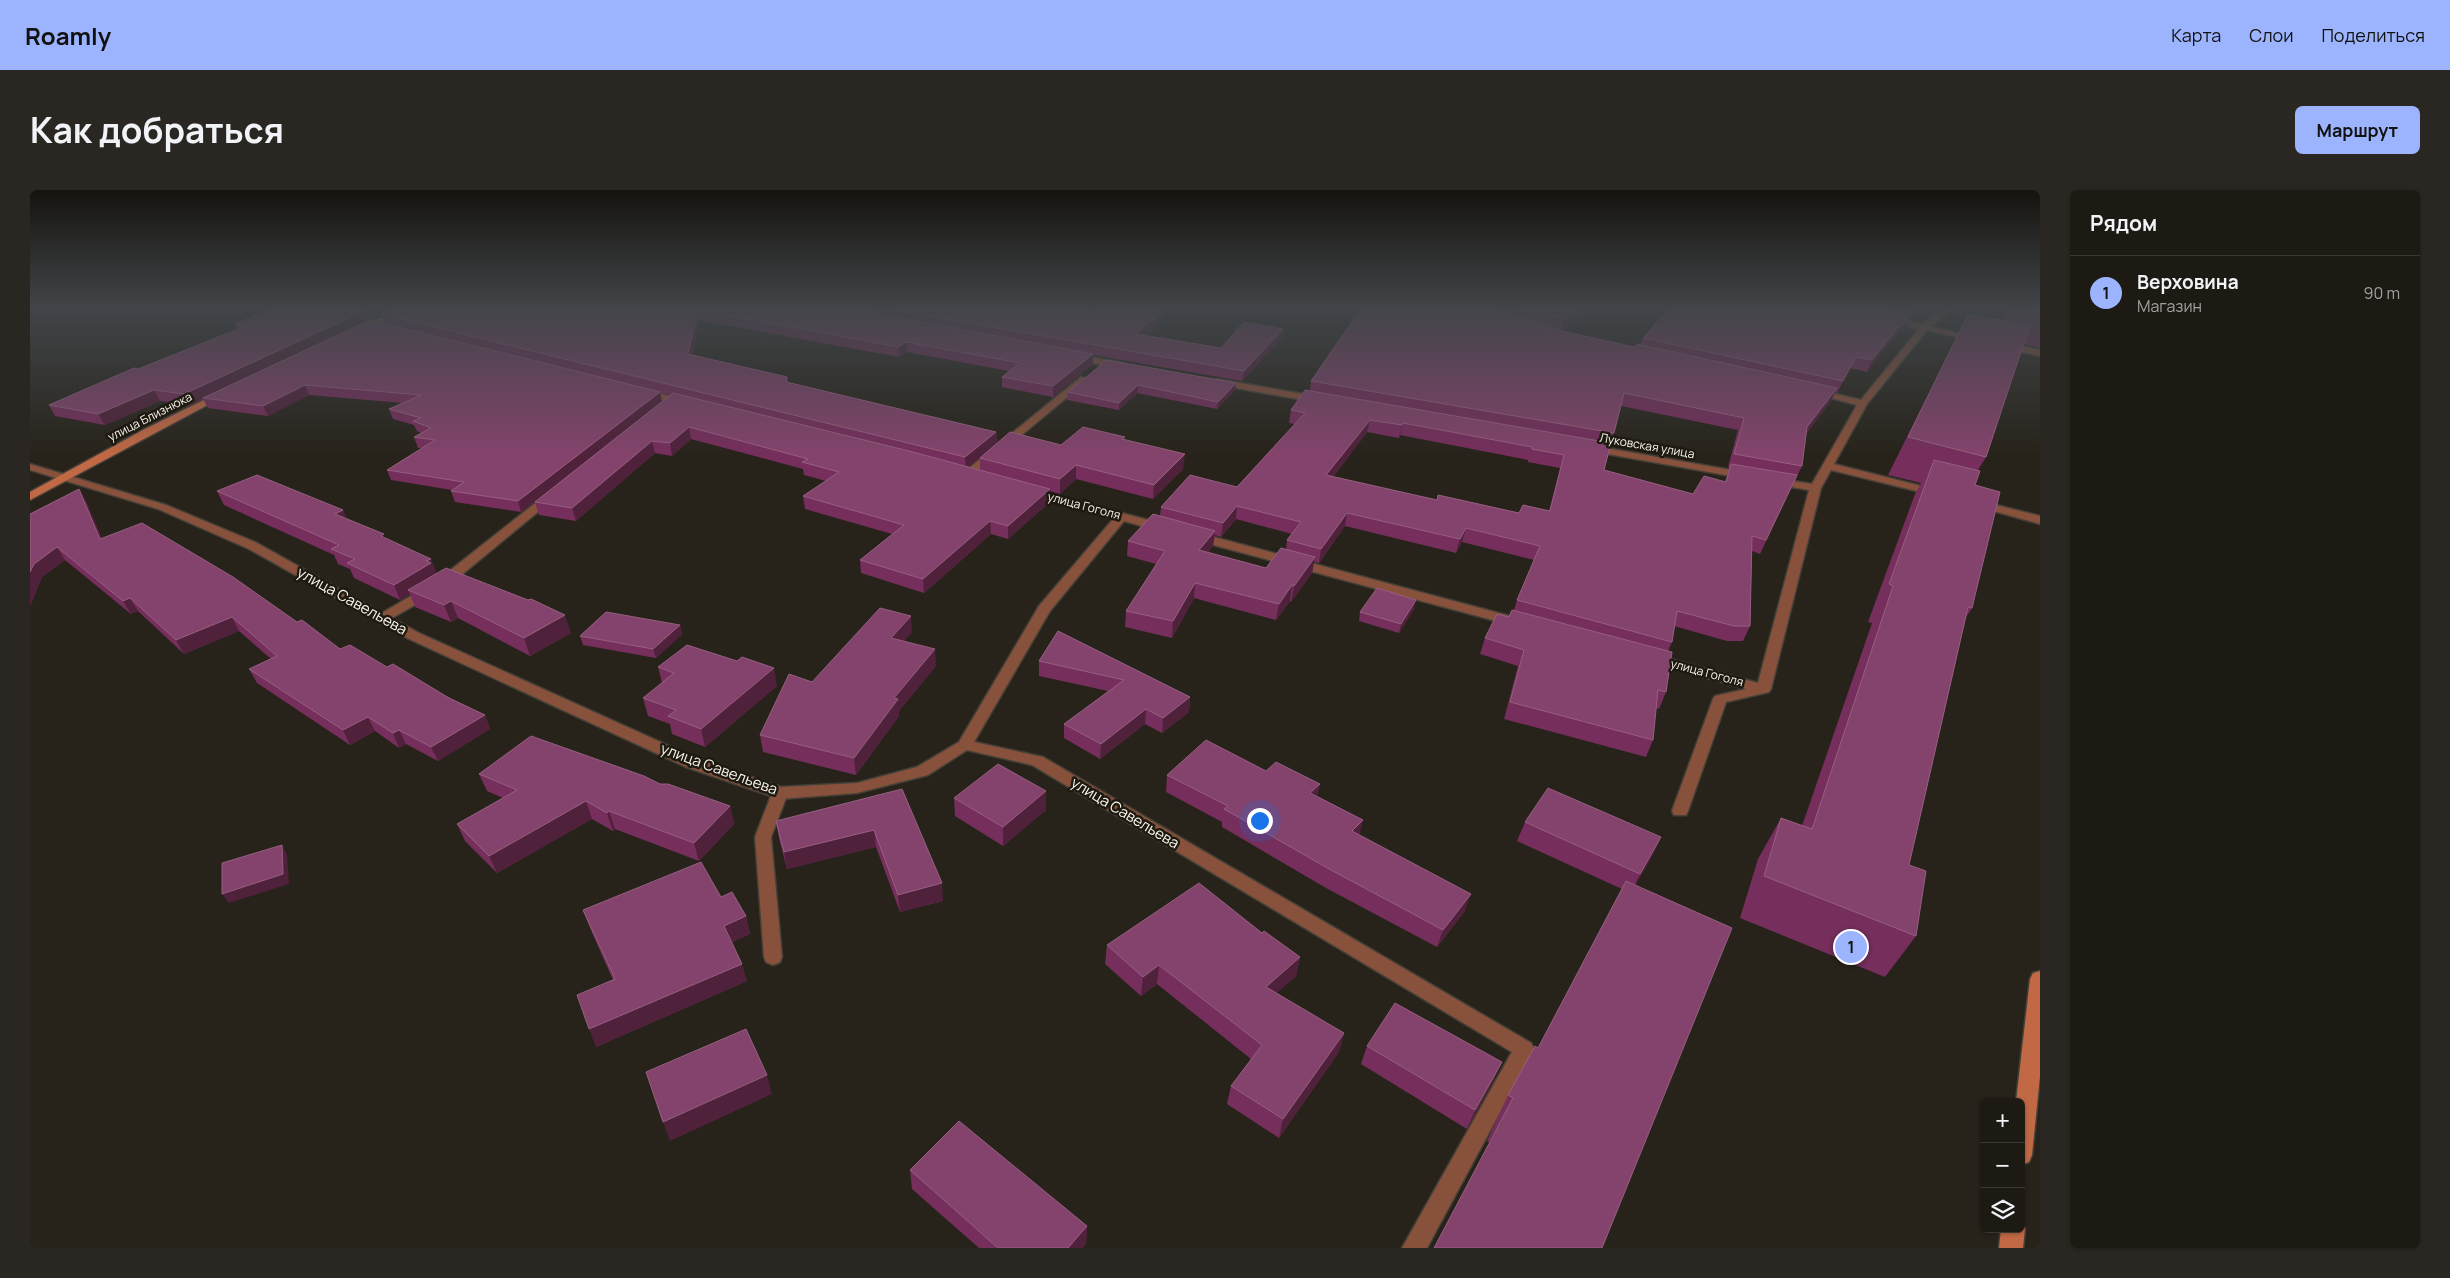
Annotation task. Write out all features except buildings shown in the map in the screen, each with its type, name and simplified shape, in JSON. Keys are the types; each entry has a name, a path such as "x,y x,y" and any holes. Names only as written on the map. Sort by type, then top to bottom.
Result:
{"street":[{"path":"1068,356 1134,367"},
{"path":"1680,811 1720,699 1764,689 1815,488 1863,403 1901,356"},
{"path":"985,480 962,473 1104,362"},
{"path":"1202,380 1328,402"},
{"name":"улица Близнюка","path":"30,497 147,432 235,388"},
{"path":"625,388 702,407"},
{"path":"1806,390 1863,403"},
{"path":"658,411 673,400"},
{"name":"Луковская улица","path":"1581,447 1815,488"},
{"path":"1828,466 2040,520"},
{"name":"улица Савельева","path":"30,467 65,476 162,508 253,546 414,636 692,763 780,793 857,788 922,771 965,745 1038,761 1524,1049 1414,1248"},
{"name":"улица Гоголя","path":"1021,489 1524,624"},
{"path":"382,618 442,583 558,490"},
{"path":"965,745 1044,609 1122,516"},
{"name":"улица Гоголя","path":"1639,655 1764,689"},
{"path":"773,957 763,836 780,793"},
{"path":"2023,1143 2037,1040 2040,979"},
{"path":"2011,1248 2013,1233"}],"place":[{"name":"Верховина","path":"1851,947"}]}
